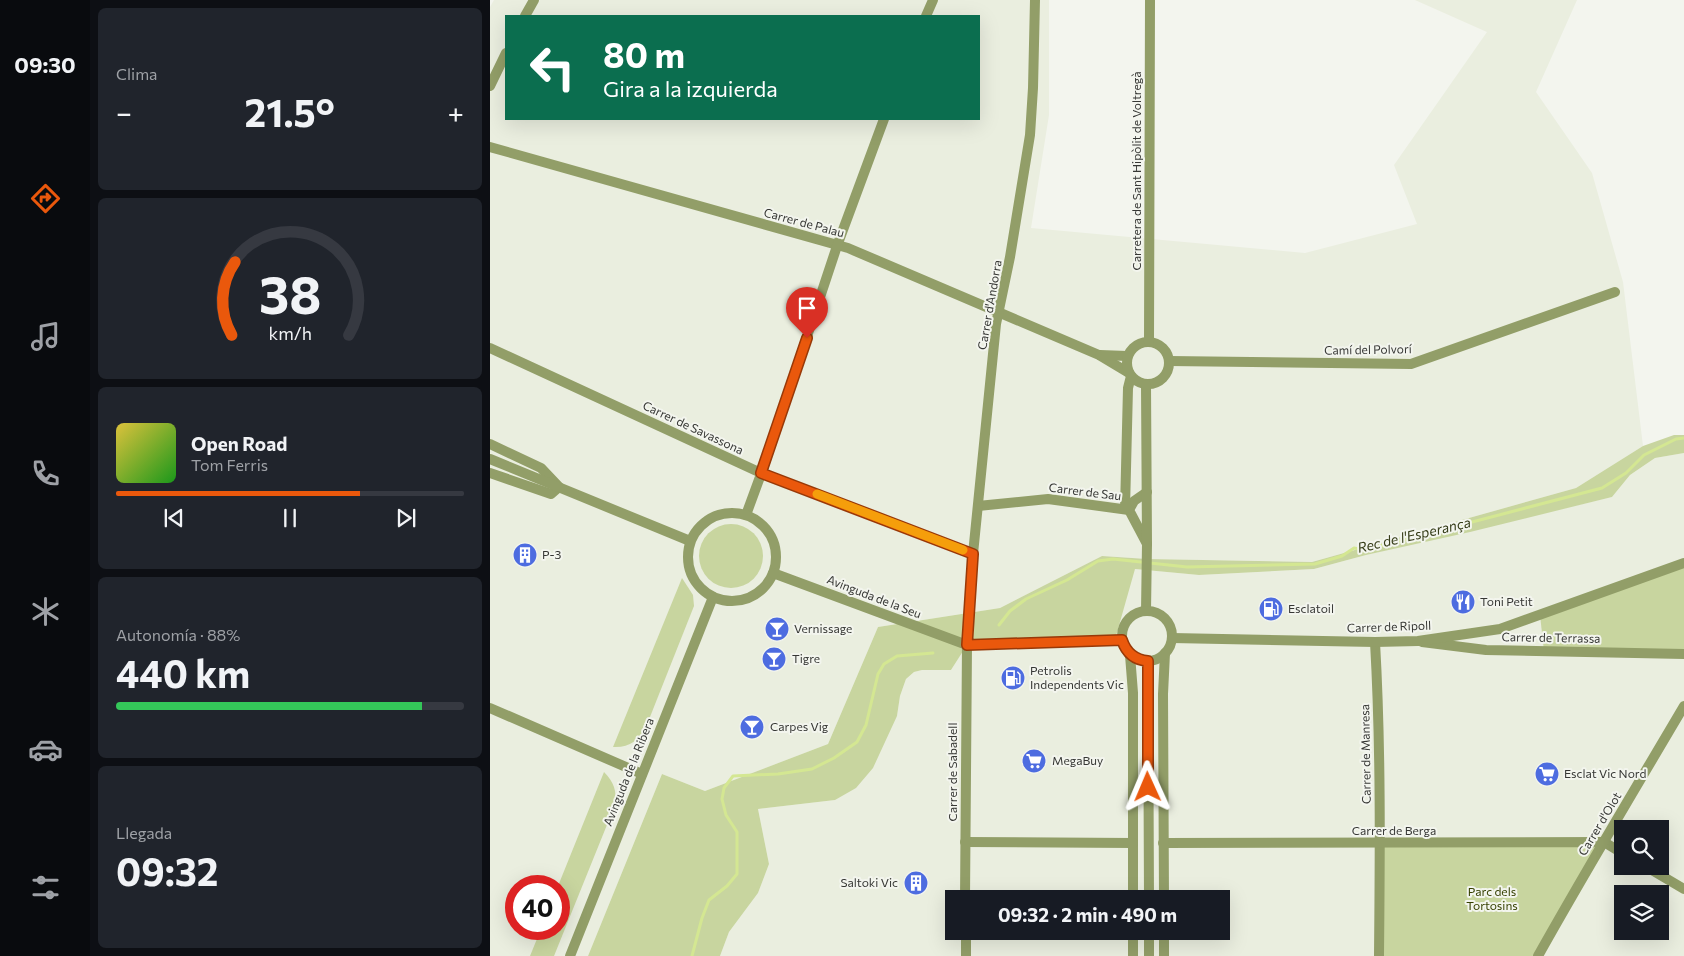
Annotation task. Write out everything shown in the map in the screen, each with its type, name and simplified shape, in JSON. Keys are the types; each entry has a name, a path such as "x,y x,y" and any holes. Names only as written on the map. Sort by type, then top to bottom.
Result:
{"street":[{"path":"526,15 534,0"},
{"path":"926,15 933,0"},
{"name":"Carrer d'Andorra","path":"967,645 973,554 999,312 1012,248 1029,144 1034,88 1035,0"},
{"name":"Carretera de Sant Hipòlit de Voltregà","path":"1148,342 1150,0"},
{"path":"490,86 505,55"},
{"path":"746,515 837,246 884,120"},
{"name":"Carrer de Palau","path":"490,147 848,248 1099,355 1130,375"},
{"name":"Camí del Polvorí","path":"1169,361 1411,364 1615,292"},
{"path":"1148,342 1162,348 1167,354 1169,361 1165,375 1160,381 1146,385 1139,383 1130,375 1126,367 1127,356 1134,346 1148,342"},
{"name":"Carrer de Savassona","path":"490,348 761,473 973,554"},
{"name":"Carrer de Palau","path":"1099,355 1127,356"},
{"path":"1130,375 1128,388 1127,510 1147,544"},
{"path":"1146,385 1146,611"},
{"path":"490,444 541,468 559,487"},
{"path":"490,459 690,541"},
{"path":"490,473 551,494 559,487"},
{"path":"1127,510 1134,501 1146,492"},
{"name":"Carrer de Sau","path":"978,506 1048,499 1127,510"},
{"path":"732,512 746,515 764,526 773,540 776,556 773,572 766,585 756,594 743,600 728,601 714,597 701,588 691,574 687,557 690,541 700,526 715,516 732,512"},
{"name":"Carrer de Ripoll","path":"1172,638 1418,642 1500,629 1684,563"},
{"name":"Avinguda de la Seu","path":"773,572 967,645"},
{"name":"Avinguda de la Ribera","path":"570,956 714,597"},
{"path":"1164,890 1163,694 1166,653 1172,638 1171,629 1164,617 1156,612 1138,612 1128,620 1122,631 1122,640 1130,654 1138,659 1148,661 1157,659 1166,653"},
{"path":"967,645 1122,640"},
{"name":"Carrer de Manresa","path":"1375,642 1380,843 1379,956"},
{"name":"Carrer de Terrassa","path":"1418,642 1486,650 1684,654"},
{"name":"Carrer de Sabadell","path":"965,890 967,645"},
{"path":"1130,654 1133,693 1133,890"},
{"path":"1148,661 1149,890"},
{"name":"Carrer d'Olot","path":"1538,956 1589,864 1604,842 1684,706"},
{"path":"490,708 642,774"},
{"path":"965,842 1132,843"},
{"path":"1604,842 1614,848"},
{"name":"Carrer de Berga","path":"1163,844 1604,842"},
{"path":"1660,875 1684,889"},
{"path":"966,940 966,956"},
{"path":"1133,940 1133,956"},
{"path":"1149,940 1149,956"},
{"path":"1164,940 1164,956"}],"shaded area":[{"path":"494,0 1049,0 1049,115 1031,228 1305,253 1417,224 1394,165 1487,32 1415,0 1577,0 1536,92 1592,173 1623,282 1643,446 1576,488 1312,562 1147,559 1102,556 1000,608 878,627 828,744 705,791 662,774 588,956 490,956 490,7"},
{"path":"1684,453 1684,956 720,956 729,932 758,893 769,864 758,809 835,800 897,716 900,696 906,679 914,672 922,670 951,670 967,645 1135,569 1199,575 1314,569 1612,497 1630,475 1655,458"}],"green space":[{"path":"1674,435 1684,435 1684,453 1655,458 1630,475 1612,497 1314,569 1199,575 1135,569 1116,636 967,645 951,670 922,670 914,672 906,679 900,696 897,716 873,768 856,788 835,800 758,809 769,864 758,893 729,932 720,956 588,956 662,774 705,791 828,744 878,627 1000,608 1102,556 1147,559 1312,562 1576,488 1643,446"},
{"path":"731,524 743,526 754,533 761,544 763,556 761,568 754,579 743,586 731,588 719,586 708,579 701,568 699,556 701,544 708,533 719,526"},
{"path":"1684,563 1684,654 1544,651 1540,615"},
{"path":"682,578 693,595 694,606 646,727 640,736 629,745 613,747"},
{"path":"604,772 614,787 616,795 615,805 570,916 570,875 562,875"},
{"name":"Parc dels Tortosins","path":"1604,842 1538,956 1379,956 1380,843"},
{"path":"537,940 560,940 554,956 530,956"}],"waterway":[{"name":"Rec de l'Esperança","path":"999,625 1010,611 1026,599 1067,580 1098,561 1113,559 1187,567 1315,564 1342,556 1354,548 1365,550 1602,488 1626,473 1644,455 1676,439 1684,438"},
{"name":"Rec de l'Esperança","path":"692,956 709,900 727,886 737,874 737,832 726,815 722,799 724,788 733,776 778,774 812,769 834,758 857,742 866,725 878,674 884,664 897,656 933,653"}],"slow traffic":[{"path":"817,494 963,550"}],"place":[{"name":"P-3","path":"525,555"},
{"name":"Toni Petit","path":"1463,602"},
{"name":"Esclatoil","path":"1271,609"},
{"name":"Vernissage","path":"777,629"},
{"name":"Tigre","path":"774,659"},
{"name":"Petrolis Independents Vic","path":"1013,678"},
{"name":"Carpes Vig","path":"752,727"},
{"name":"MegaBuy","path":"1034,761"},
{"name":"Esclat Vic Nord","path":"1547,774"},
{"name":"Saltoki Vic","path":"916,883"}],"route":[{"path":"807,338 761,473 973,554 967,645 1122,640 1130,654 1138,659 1148,661 1148,787"}]}
